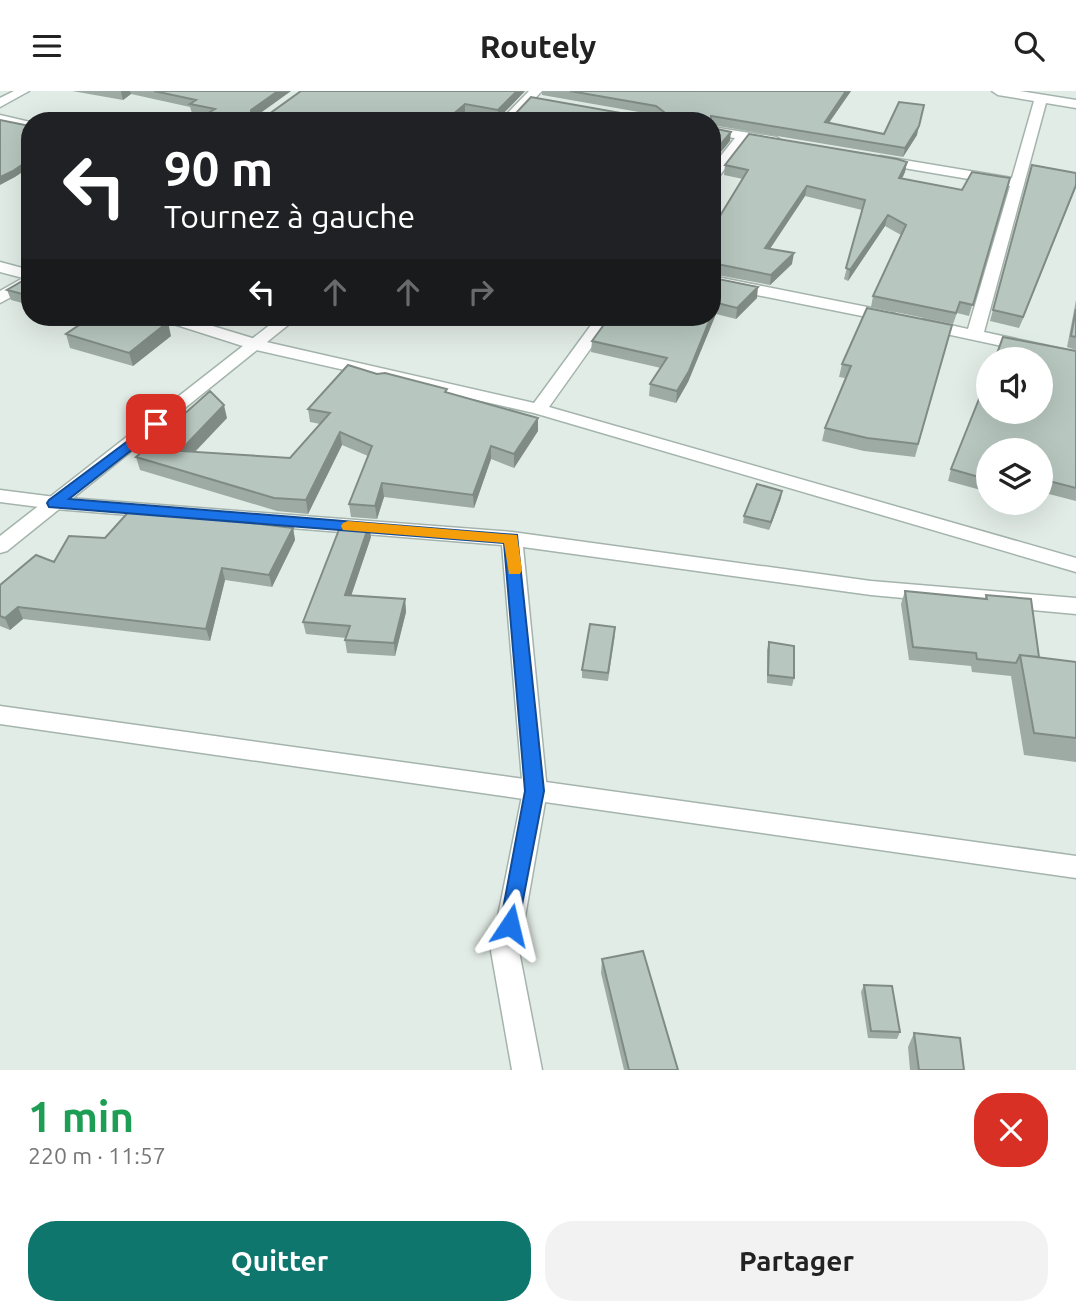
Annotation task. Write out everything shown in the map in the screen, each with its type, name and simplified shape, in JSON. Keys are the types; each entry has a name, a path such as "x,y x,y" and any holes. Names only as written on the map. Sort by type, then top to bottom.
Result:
{"street":[{"path":"0,103 23,91"},
{"path":"998,91 1076,104"},
{"path":"517,112 535,97"},
{"path":"975,334 1041,98"},
{"path":"0,119 21,124"},
{"path":"721,132 785,143"},
{"path":"721,165 744,136"},
{"path":"867,157 1017,183"},
{"path":"0,267 21,274"},
{"path":"0,298 21,283"},
{"path":"721,283 1076,357"},
{"path":"196,326 258,345 538,409 1076,565"},
{"path":"0,546 280,326"},
{"path":"538,409 598,326"},
{"path":"0,496 55,503 512,539 871,588 1076,606"},
{"path":"512,539 535,791 505,951 527,1070"},
{"path":"0,716 1076,867"}],"building":[{"path":"154,91 278,91 251,112 210,112 215,109 190,104 196,100"},
{"path":"301,91 517,91 498,110 465,104 456,112 272,112"},
{"path":"570,91 846,91 825,122 884,134 899,102 924,105 919,126 905,148 721,118 721,112 664,112 656,106"},
{"path":"531,97 615,112 517,112"},
{"path":"0,120 21,124 21,165 0,177"},
{"path":"721,130 731,132 721,144"},
{"path":"749,134 897,159 907,162 899,178 962,190 972,172 1010,178 973,305 960,302 956,313 873,296 906,225 888,215 850,270 846,268 865,200 807,186 765,248 794,253 771,275 721,265 721,214 748,170 725,165"},
{"path":"1032,165 1076,173 1076,185 1023,317 993,310"},
{"path":"721,280 758,287 737,308 721,304"},
{"path":"21,282 21,294 7,290"},
{"path":"867,308 952,325 918,444 867,438 825,428 851,366 842,364"},
{"path":"1076,309 1076,337 1071,336"},
{"path":"78,326 163,326 129,353 66,334"},
{"path":"603,326 707,326 689,371 677,391 650,384 667,358 592,341"},
{"path":"1003,337 1076,351 1076,488 1053,482 1053,438 976,438 976,476 951,469 976,406 976,424 1053,424 1053,347 999,347"},
{"path":"348,365 447,389 445,392 538,418 514,454 491,446 473,495 382,483 375,506 349,504 372,446 340,432 306,500 274,498 136,457 210,391 224,405 180,451 290,458 330,413 308,409"},
{"path":"757,484 782,491 771,522 744,516"},
{"path":"132,508 293,528 269,575 222,568 206,629 18,607 5,618 0,616 0,585 36,555 54,562 69,536 105,538"},
{"path":"342,522 369,525 345,595 405,599 394,643 345,640 350,626 303,622"},
{"path":"905,591 987,599 986,595 1031,599 1039,657 1020,655 1016,663 977,659 976,653 913,647"},
{"path":"590,624 615,627 608,673 582,670"},
{"path":"769,642 794,646 794,678 768,675"},
{"path":"1020,655 1076,662 1076,738 1034,733"},
{"path":"643,951 678,1070 629,1070 602,959"},
{"path":"864,985 892,986 900,1032 871,1031"},
{"path":"914,1033 960,1038 964,1070 919,1070"}],"slow traffic":[{"path":"348,526 512,539 515,570"}],"route":[{"path":"156,424 55,503 512,539 535,791 510,925"}]}
